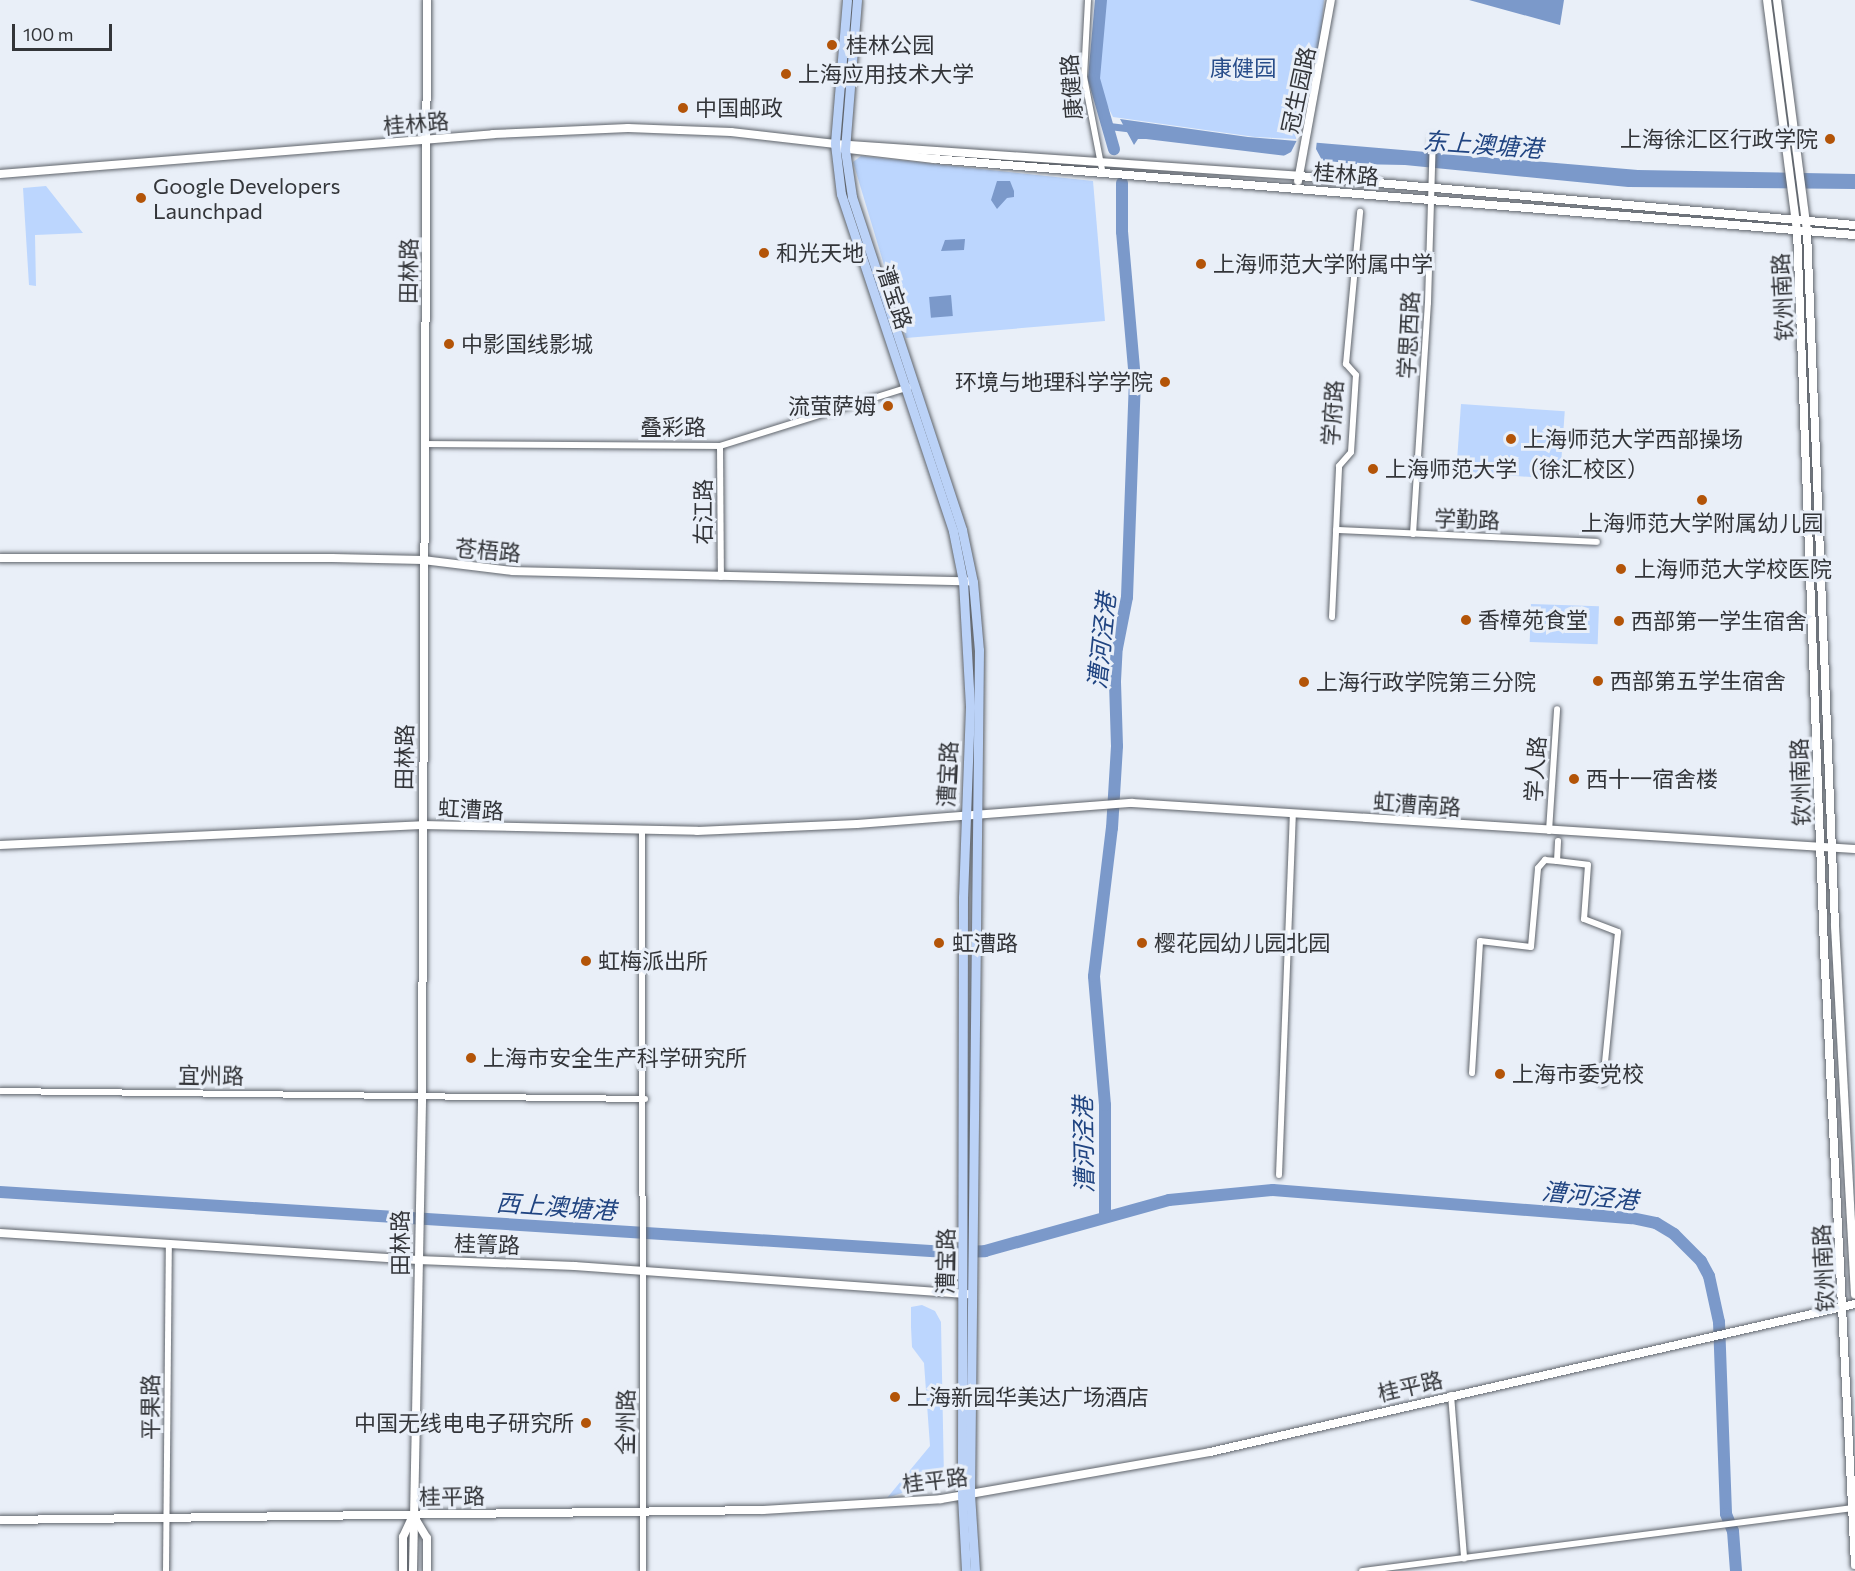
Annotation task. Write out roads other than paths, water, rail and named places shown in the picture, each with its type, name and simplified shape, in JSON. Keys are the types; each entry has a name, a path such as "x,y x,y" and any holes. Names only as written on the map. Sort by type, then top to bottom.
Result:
{"main road":[{"name":"漕宝路","path":"847,0 835,144 841,194 962,530 973,582 980,724 969,1237"},
{"name":"漕宝路","path":"857,0 845,146 852,197 953,531 963,581 970,707 964,816 969,1237 966,1571"},
{"name":"漕宝路","path":"966,1495 975,1571"}],"street":[{"name":"田林路","path":"413,1571 418,1204 422,1097 426,0"},
{"name":"康健路","path":"1088,0 1085,92 1101,166"},
{"name":"冠生园路","path":"1297,188 1331,0"},
{"name":"钦州南路","path":"1767,0 1789,168 1797,192"},
{"name":"钦州南路","path":"1777,0 1799,171 1797,192 1800,224 1820,847 1855,1565"},
{"name":"桂林路","path":"0,174 425,140 628,128 730,132 845,146 1101,166 1299,176 1800,224"},
{"name":"学思西路","path":"1413,534 1433,141"},
{"name":"桂林路","path":"1101,166 1297,188 1431,199 1800,224 1855,225"},
{"name":"学府路","path":"1332,617 1339,466 1351,452 1356,375 1346,364 1360,212"},
{"name":"钦州南路","path":"1800,224 1807,231 1833,848 1855,1294"},
{"path":"1807,231 1855,235"},
{"name":"叠彩路","path":"424,444 720,446 909,387"},
{"name":"右江路","path":"720,446 721,578"},
{"name":"学勤路","path":"1336,530 1597,542"},
{"name":"苍梧路","path":"0,558 423,560 494,570 721,578 973,582"},
{"name":"学人路","path":"1549,831 1557,709"},
{"name":"虹漕南路","path":"977,815 1132,803 1855,849"},
{"name":"虹漕路","path":"0,845 422,825 642,831 857,824 977,815"},
{"path":"1279,1175 1293,815"},
{"name":"全州路","path":"642,831 645,1099 643,1571"},
{"path":"1557,861 1558,841"},
{"path":"1472,1073 1480,941 1531,947 1538,868 1545,860 1588,866 1584,919 1618,932 1603,1083"},
{"name":"宜州路","path":"0,1091 645,1099"},
{"name":"桂箐路","path":"0,1233 418,1260 575,1266 645,1273 968,1294"},
{"name":"平果路","path":"166,1571 169,1244"},
{"name":"桂平路","path":"0,1520 815,1509 966,1495 1182,1458 1701,1337 1855,1304"},
{"path":"1451,1395 1464,1558"},
{"path":"1362,1571 1853,1508"},
{"name":"田林路","path":"403,1571 403,1537 413,1515"},
{"path":"413,1515 428,1538 427,1571"}],"waterway":[{"name":"漕河泾港","path":"1101,0 1094,79 1114,149"},
{"name":"东上澳塘港","path":"1109,126 1132,129"},
{"name":"漕河泾港","path":"1105,1216 1105,1105 1094,976 1112,828 1117,746 1115,681 1117,648 1127,597 1135,380 1122,232 1122,183"},
{"name":"西上澳塘港","path":"0,1192 946,1252 985,1251 1169,1200 1273,1190 1632,1218 1656,1223 1674,1234 1701,1261 1709,1276 1719,1322 1726,1514 1733,1531 1736,1571"}],"place":[{"name":"桂林公园","path":"832,45"},
{"name":"上海应用技术大学","path":"786,74"},
{"name":"中国邮政","path":"683,108"},
{"name":"上海徐汇区行政学院","path":"1830,139"},
{"name":"Google Developers Launchpad","path":"141,198"},
{"name":"和光天地","path":"764,253"},
{"name":"上海师范大学附属中学","path":"1201,264"},
{"name":"中影国线影城","path":"449,344"},
{"name":"环境与地理科学学院","path":"1165,382"},
{"name":"流萤萨姆","path":"888,406"},
{"name":"上海师范大学西部操场","path":"1511,439"},
{"name":"上海师范大学（徐汇校区）","path":"1373,469"},
{"name":"上海师范大学附属幼儿园","path":"1702,500"},
{"name":"上海师范大学校医院","path":"1621,569"},
{"name":"香樟苑食堂","path":"1466,620"},
{"name":"西部第一学生宿舍","path":"1619,621"},
{"name":"西部第五学生宿舍","path":"1598,681"},
{"name":"上海行政学院第三分院","path":"1304,682"},
{"name":"西十一宿舍楼","path":"1574,779"},
{"name":"虹漕路","path":"939,943"},
{"name":"樱花园幼儿园北园","path":"1142,943"},
{"name":"虹梅派出所","path":"586,961"},
{"name":"上海市安全生产科学研究所","path":"471,1058"},
{"name":"上海市委党校","path":"1500,1074"},
{"name":"上海新园华美达广场酒店","path":"895,1397"},
{"name":"中国无线电电子研究所","path":"586,1423"}],"park label":[{"name":"康健园","path":"1243,68"}]}
